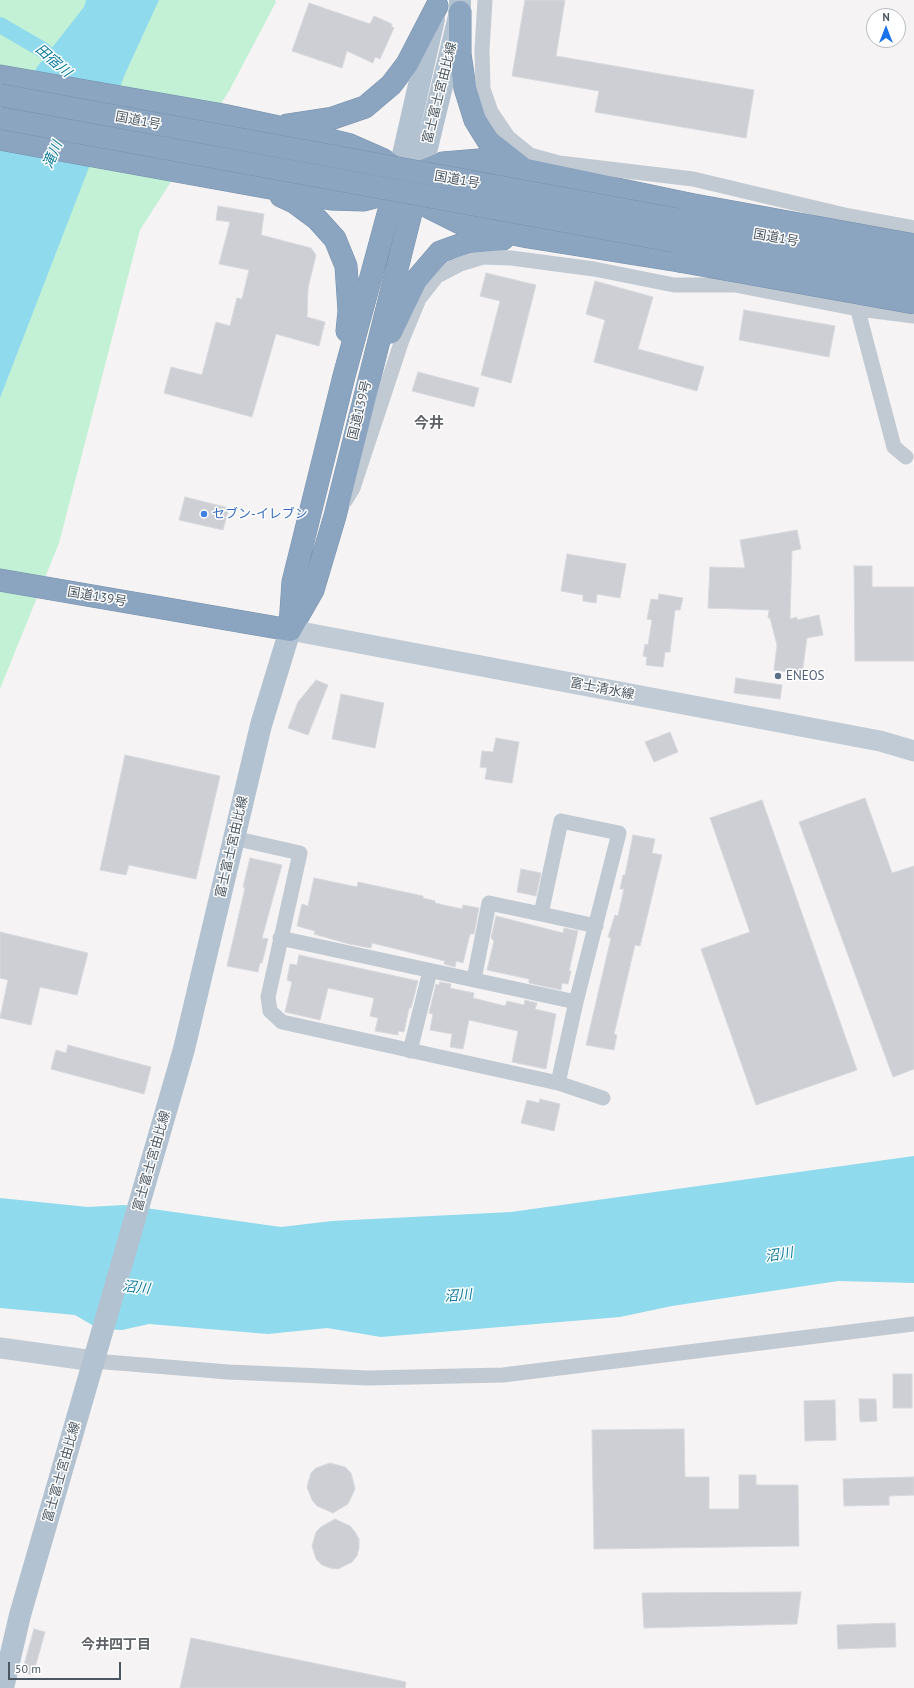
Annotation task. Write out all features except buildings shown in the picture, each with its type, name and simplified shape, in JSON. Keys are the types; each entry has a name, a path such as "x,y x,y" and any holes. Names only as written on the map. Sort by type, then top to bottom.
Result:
{"highway":[{"path":"274,126 333,118 366,107 391,85 407,64 439,3"},
{"path":"460,6 460,54 465,88 475,120 488,141 522,168"},
{"path":"0,76 222,115 350,145 382,159 430,208 460,223 528,237 679,261 914,303"},
{"name":"国道1号","path":"0,95 914,263"},
{"name":"国道1号","path":"0,118 914,285"},
{"path":"0,139 263,188 331,199 364,200 407,183 443,163 479,160 689,204 914,245"},
{"name":"国道139号","path":"290,630 293,582 344,376 407,183"},
{"name":"国道139号","path":"290,630 313,590 334,516 366,384 407,183"},
{"path":"263,188 294,202 317,219 334,240 346,266 349,311 344,376"},
{"path":"366,384 416,280 440,252 468,242 528,237"},
{"name":"国道139号","path":"2,581 290,630"}],"main road":[{"name":"富士富士宮由比線","path":"407,183 439,3"},
{"name":"富士富士宮由比線","path":"407,183 460,6"},
{"name":"富士富士宮由比線","path":"3,1688 20,1615 184,1049 261,724 290,630"},
{"name":"富士清水線","path":"290,630 880,741 914,751"},
{"path":"0,1348 95,1356"}],"street":[{"path":"485,0 482,50 483,89 491,112 508,136 530,155 559,163 693,179 850,222 914,228"},
{"path":"334,516 353,488 402,340 419,299 437,276 460,264 483,257 511,258 594,269 674,285 735,285 914,316"},
{"path":"857,306 894,447 906,457"},
{"path":"541,914 561,821 619,833 576,1002 558,1083"},
{"path":"234,838 300,853 268,997 270,1011 282,1022 558,1083 603,1098"},
{"path":"474,979 489,903 596,926"},
{"path":"280,938 576,1002"},
{"path":"410,1051 430,971"},
{"path":"95,1356 228,1372 368,1378 503,1375 914,1324"}],"green space":[{"path":"0,0 275,0 276,2 229,91 140,230 59,543 0,689"}],"water":[{"name":"滝川","path":"86,0 159,0 125,74 0,398 0,135 37,67 84,7"},
{"name":"沼川","path":"914,1156 914,1283 838,1281 672,1306 620,1317 381,1337 327,1328 268,1334 149,1324 122,1330 99,1329 75,1315 0,1308 0,1198 88,1207 124,1205 281,1227 332,1221 511,1212"}],"waterway":[{"name":"田宿川","path":"0,25 43,50 62,68"}],"place":[{"name":"セブン-イレブン","path":"204,514"},
{"name":"ENEOS","path":"778,676"}],"district":[{"name":"今井","path":"429,424"},
{"name":"今井四丁目","path":"116,1645"}]}
